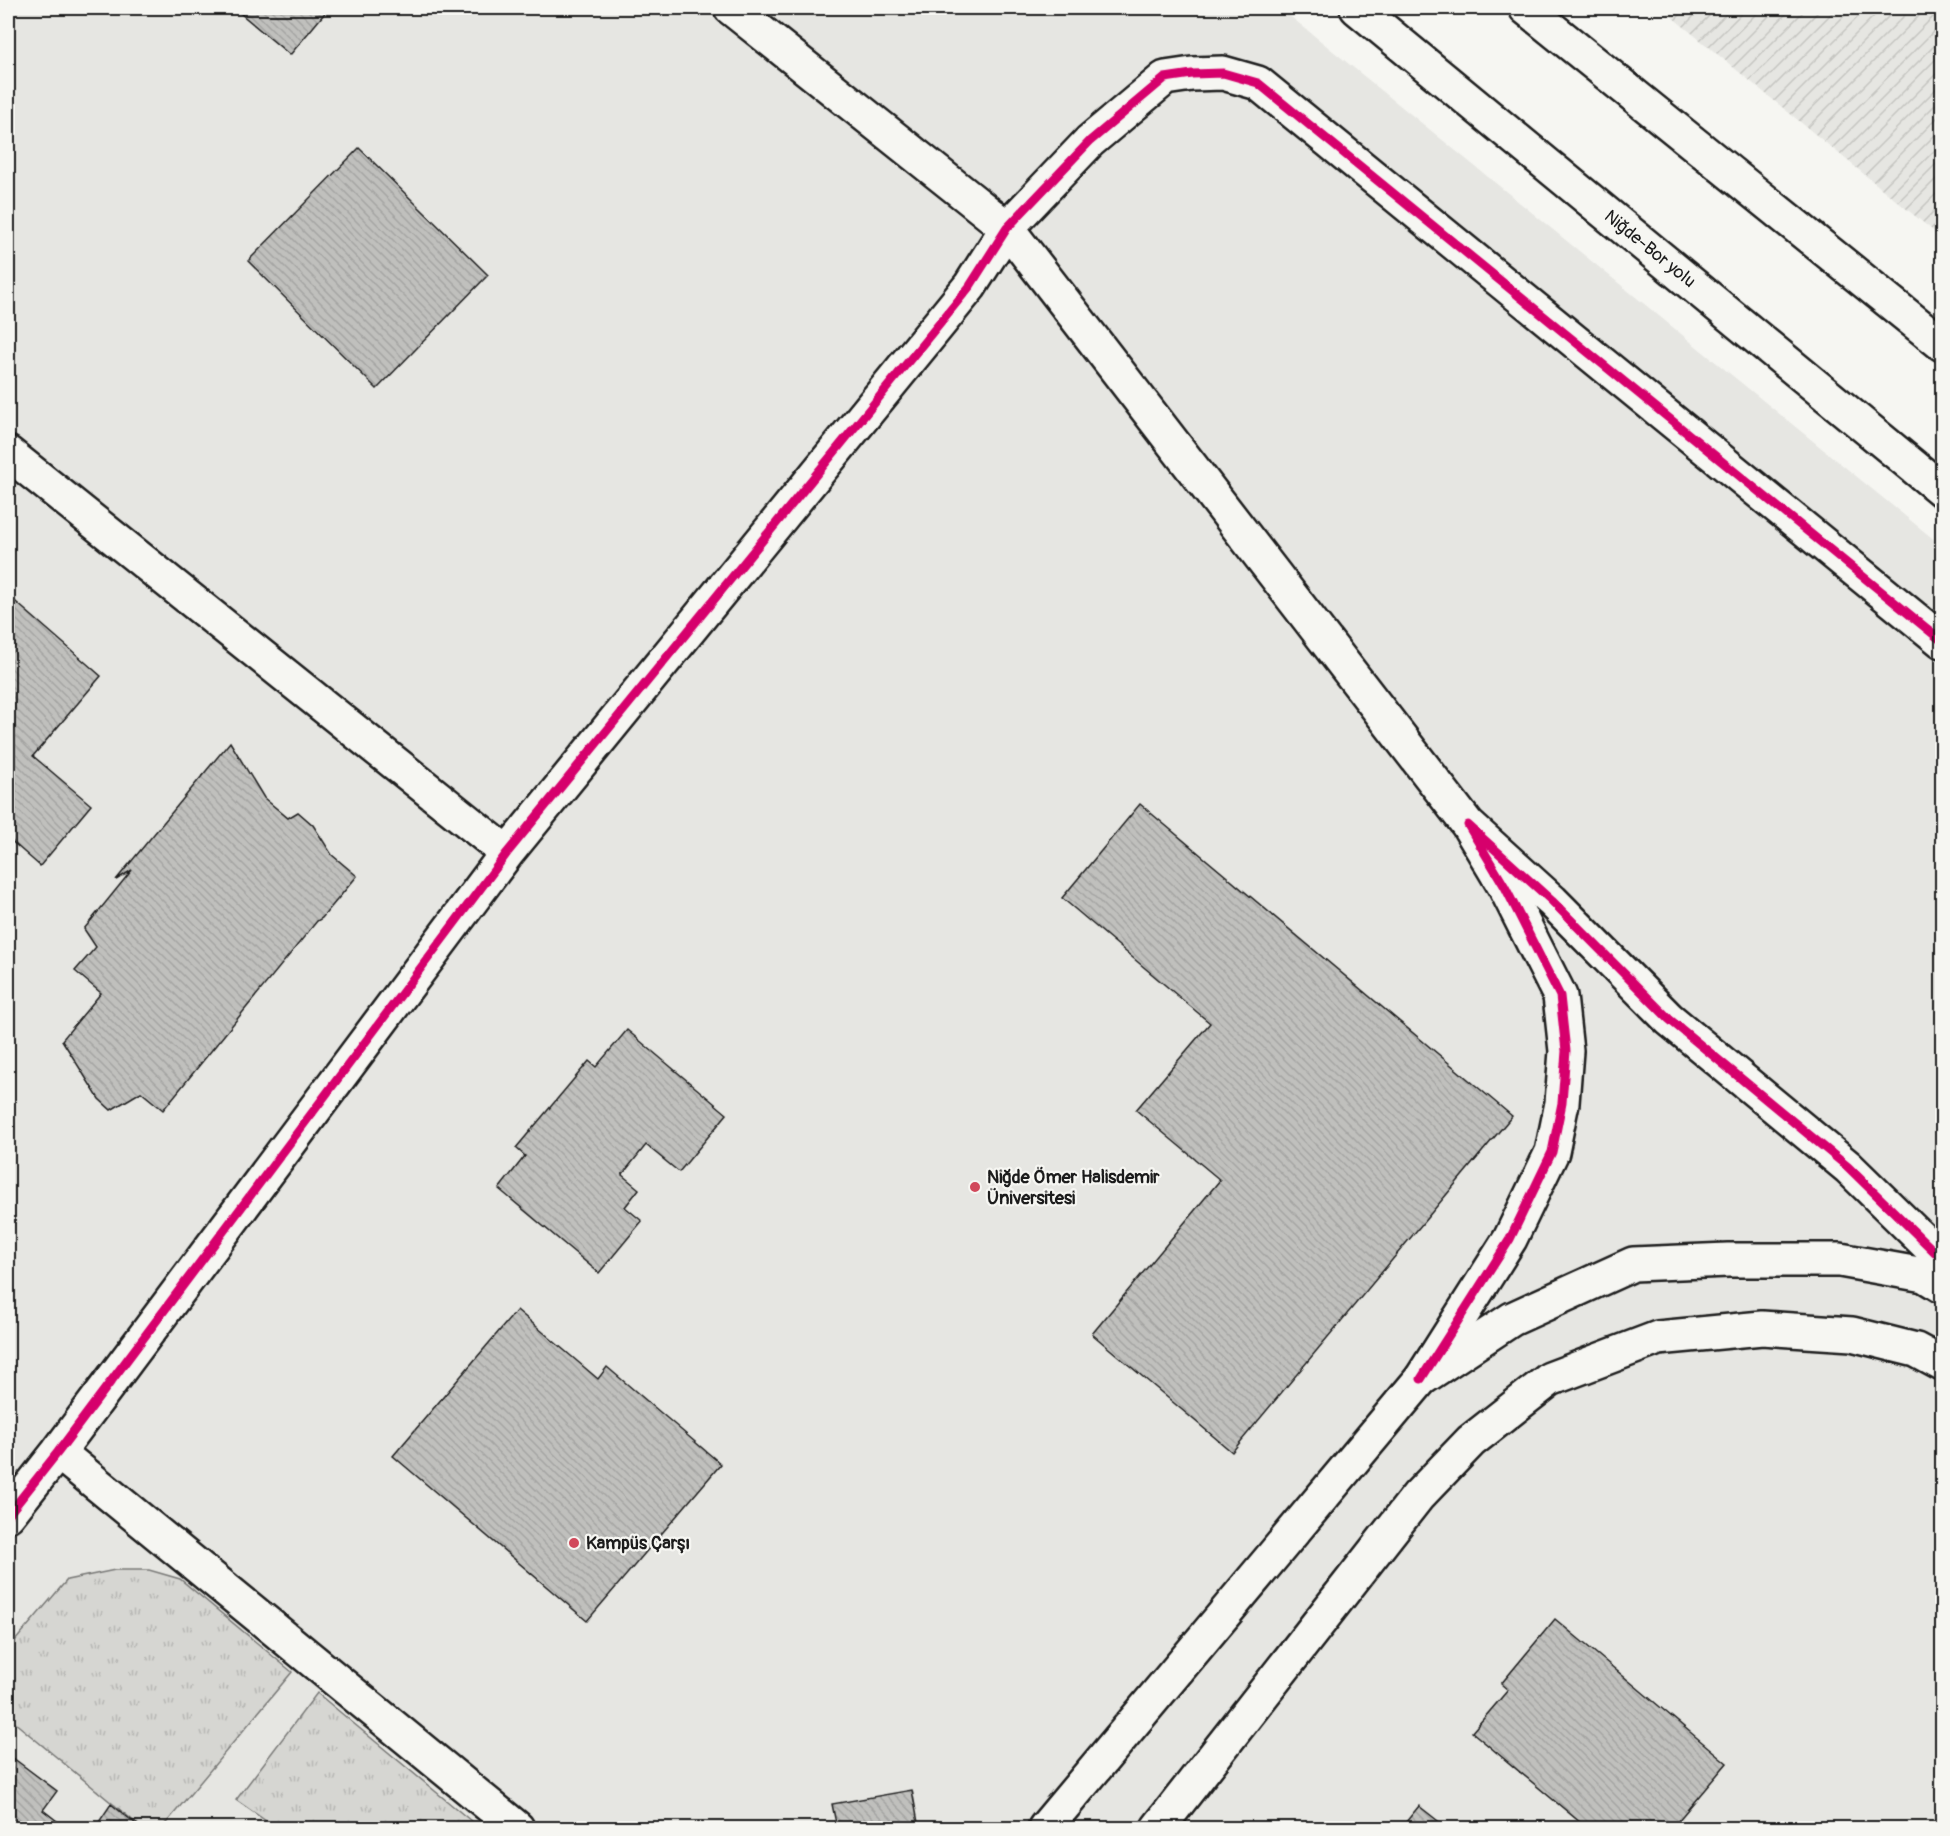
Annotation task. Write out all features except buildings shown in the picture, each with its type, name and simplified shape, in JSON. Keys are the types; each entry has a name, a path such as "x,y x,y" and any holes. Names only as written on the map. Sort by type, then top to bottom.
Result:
{"street":[{"path":"731,8 1007,228 1467,825 1505,887 1560,996 1566,1051 1562,1103 1552,1152 1510,1239 1421,1378 1045,1828"},
{"name":"Niğde-Bor yolu","path":"1357,8 1942,490"},
{"path":"1526,8 1942,344"},
{"path":"8,1515 58,1452 507,853 970,286 1007,228 1090,141 1165,78 1192,74 1223,74 1258,83 1942,641"},
{"path":"8,453 507,853"},
{"path":"1467,825 1552,901 1669,1019 1848,1167 1942,1259"},
{"path":"1421,1378 1512,1319 1633,1264 1728,1260 1840,1260 1924,1275 1942,1286"},
{"path":"1158,1828 1418,1496 1471,1441 1550,1379 1658,1338 1762,1328 1852,1334 1916,1350 1942,1364"},
{"path":"58,1452 517,1828"}],"shaded area":[{"name":"Niğde Ömer Halisdemir Üniversitesi","path":"8,8 1280,8 1942,546 1942,1828 8,1828"},
{"path":"1661,8 1942,8 1942,238"}],"green space":[{"path":"115,1570 149,1570 180,1579 292,1672 162,1828 142,1828 8,1717 8,1649 67,1580"},
{"path":"317,1693 477,1828 276,1828 236,1800"}],"cycle path":[{"path":"8,1515 58,1452 507,853 970,286 1007,228 1090,141 1165,78 1223,73 1258,83 1942,641"},
{"path":"1421,1379 1510,1239 1552,1152 1562,1103 1566,1051 1560,996 1505,887 1468,825 1552,901 1669,1019 1848,1167 1942,1259"}],"place":[{"name":"Niğde Ömer Halisdemir Üniversitesi","path":"975,1187"},
{"name":"Kampüs Çarşı","path":"574,1543"}]}
